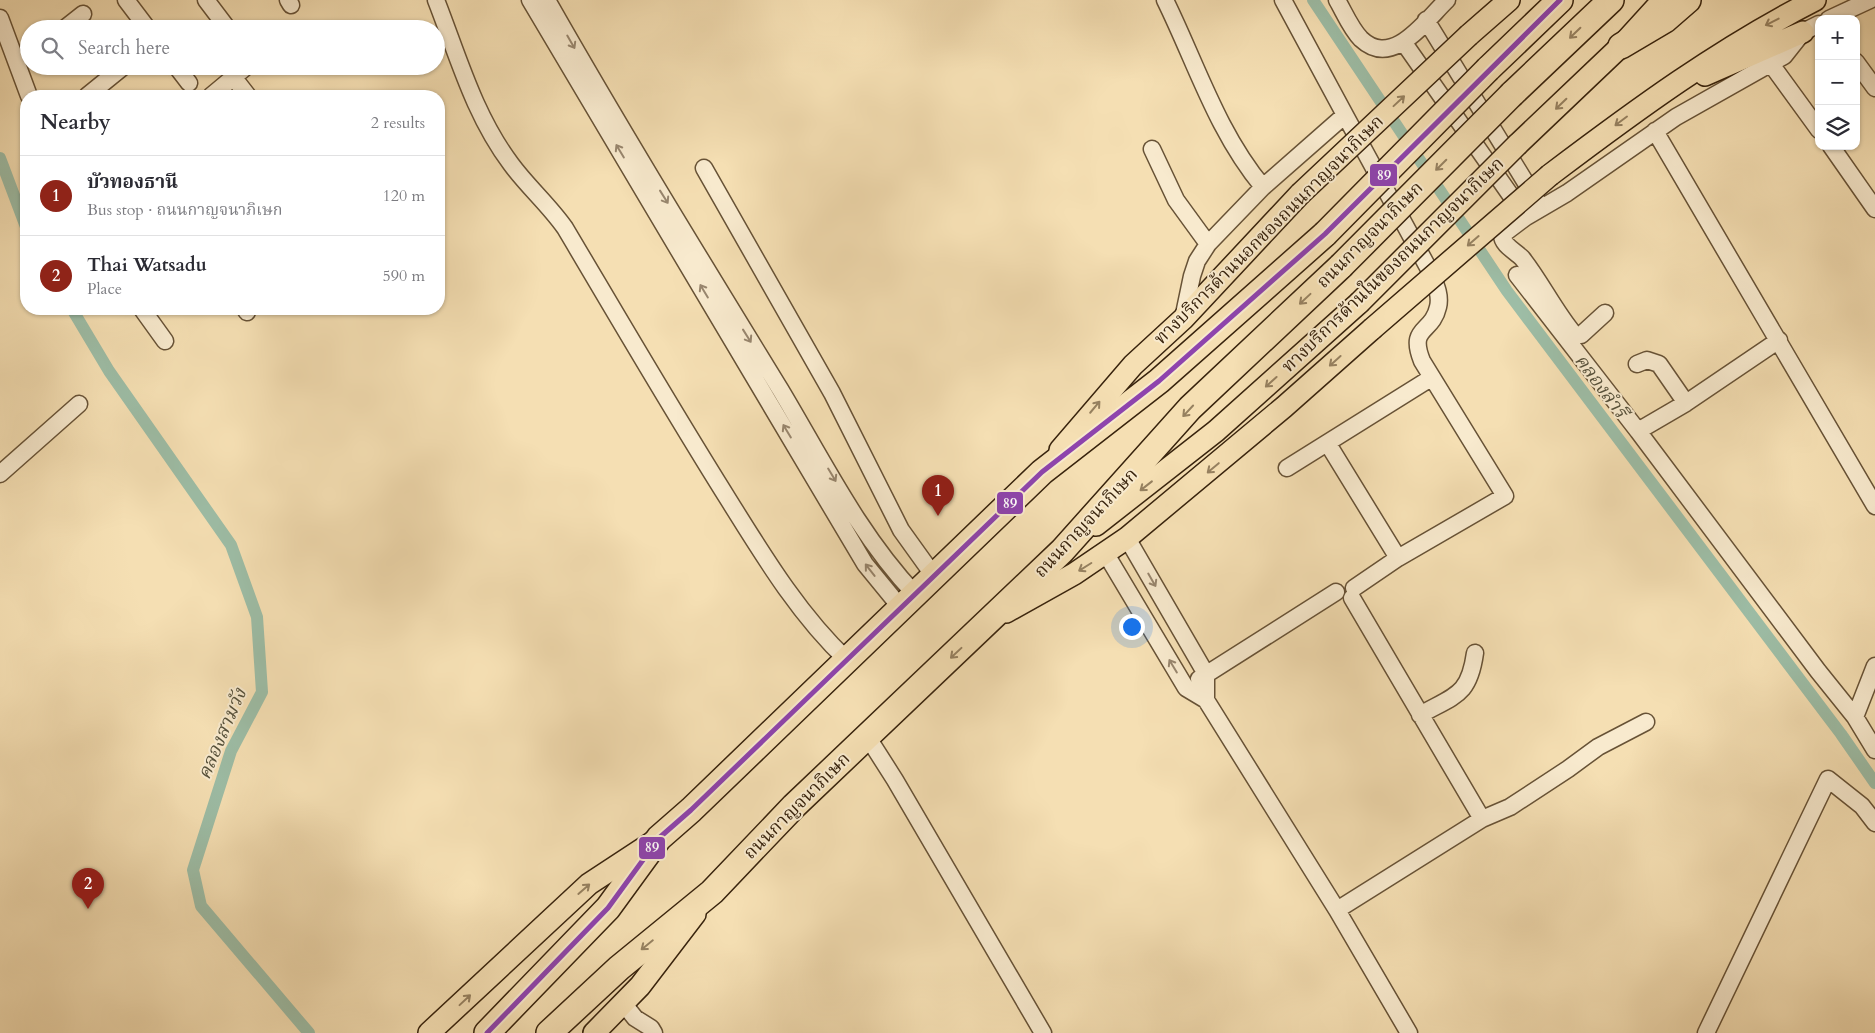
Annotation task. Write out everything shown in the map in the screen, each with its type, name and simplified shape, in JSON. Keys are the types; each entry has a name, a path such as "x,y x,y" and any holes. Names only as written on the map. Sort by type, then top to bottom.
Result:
{"highway":[{"name":"ถนนกาญจนาภิเษก","path":"487,1033 608,908 659,838 691,810 1042,472 1159,381 1325,234 1488,69 1560,0"},
{"name":"ถนนกาญจนาภิเษก","path":"549,1033 619,968 712,892 794,806 992,620 1062,551 1190,408 1341,266 1512,94 1611,0"},
{"path":"1621,46 1665,20 1688,0"}],"main road":[{"name":"ทางบริการด้านนอกของถนนกาญจนาภิเษก","path":"1042,472 1133,365 1183,319 1300,194 1508,0"},
{"name":"ทางบริการด้านในของถนนกาญจนาภิเษก","path":"1062,551 1216,431 1359,303 1518,144 1621,46 1663,0"},
{"path":"992,620 1106,554 1127,538 1276,414 1550,176 1649,100 1765,25 1815,0"},
{"path":"1649,100 1811,28"},
{"path":"429,1033 589,884 659,838"},
{"path":"594,1033 631,1018 640,986 712,892"}],"street":[{"path":"126,0 141,20"},
{"path":"206,0 221,20"},
{"path":"436,0 444,20"},
{"path":"530,0 865,564 908,601"},
{"path":"547,0 707,271 908,601"},
{"path":"1164,0 1203,88 1238,153 1263,187"},
{"path":"1186,688 1336,592 1343,600 1398,558 1505,496 1431,378 1416,345 1418,337 1434,316 1438,306 1438,290 1283,0"},
{"path":"1337,0 1360,38 1369,45 1388,50 1404,43 1447,0"},
{"path":"1838,15 1870,0"},
{"path":"75,20 83,14"},
{"path":"0,18 20,55"},
{"path":"1426,20 1540,207"},
{"path":"445,24 476,106 510,163 556,215 565,228 690,439 800,608 823,638 847,660"},
{"path":"1604,313 1581,335 1574,334 1536,277 1501,238 1503,233 1540,207 1567,193 1655,130 1784,56 1811,28"},
{"path":"1404,43 1526,217"},
{"path":"1771,64 1815,124"},
{"path":"1860,67 1875,88"},
{"path":"26,75 28,90"},
{"path":"94,90 113,75"},
{"path":"183,75 189,83"},
{"path":"219,90 237,75"},
{"path":"234,78 243,90"},
{"path":"1183,319 1197,261 1208,244 1339,104"},
{"path":"1655,130 1875,506"},
{"path":"1152,149 1176,200 1208,244"},
{"path":"1834,150 1875,209"},
{"path":"704,168 832,393 901,530 934,576"},
{"path":"1517,275 1855,717 1875,750"},
{"path":"146,315 165,341"},
{"path":"1638,431 1686,403 1779,340"},
{"path":"1637,364 1647,360 1660,364 1686,403"},
{"path":"1287,468 1431,378"},
{"path":"0,474 79,404"},
{"path":"1328,444 1398,558"},
{"path":"1127,538 1206,674 1206,700"},
{"path":"1106,554 1186,688 1206,700 1337,910 1409,1033"},
{"path":"1353,593 1420,715 1482,820"},
{"path":"1152,631 1173,616"},
{"path":"1420,715 1454,695 1468,684 1474,653"},
{"path":"1855,717 1874,670"},
{"path":"1337,910 1482,820 1510,807 1598,747 1646,722"},
{"path":"867,736 895,780 1043,1033"},
{"path":"1706,1033 1828,780 1862,806 1875,824"},
{"path":"631,1018 651,1028 654,1033"}],"waterway":[{"name":"คลองลำรี","path":"1313,0 1507,291 1841,734 1875,783"},
{"name":"คลองสามวัง","path":"0,158 20,211"},
{"name":"คลองสามวัง","path":"76,315 109,371 231,545 257,617 262,692 231,751 193,870 201,906 309,1033"}],"transit line":[{"name":"89","path":"487,1033 608,908 659,838 691,810 1042,472 1159,381 1325,234 1560,0"}],"place":[{"name":"บัวทองธานี","path":"938,516"},
{"name":"Thai Watsadu","path":"88,909"}]}
